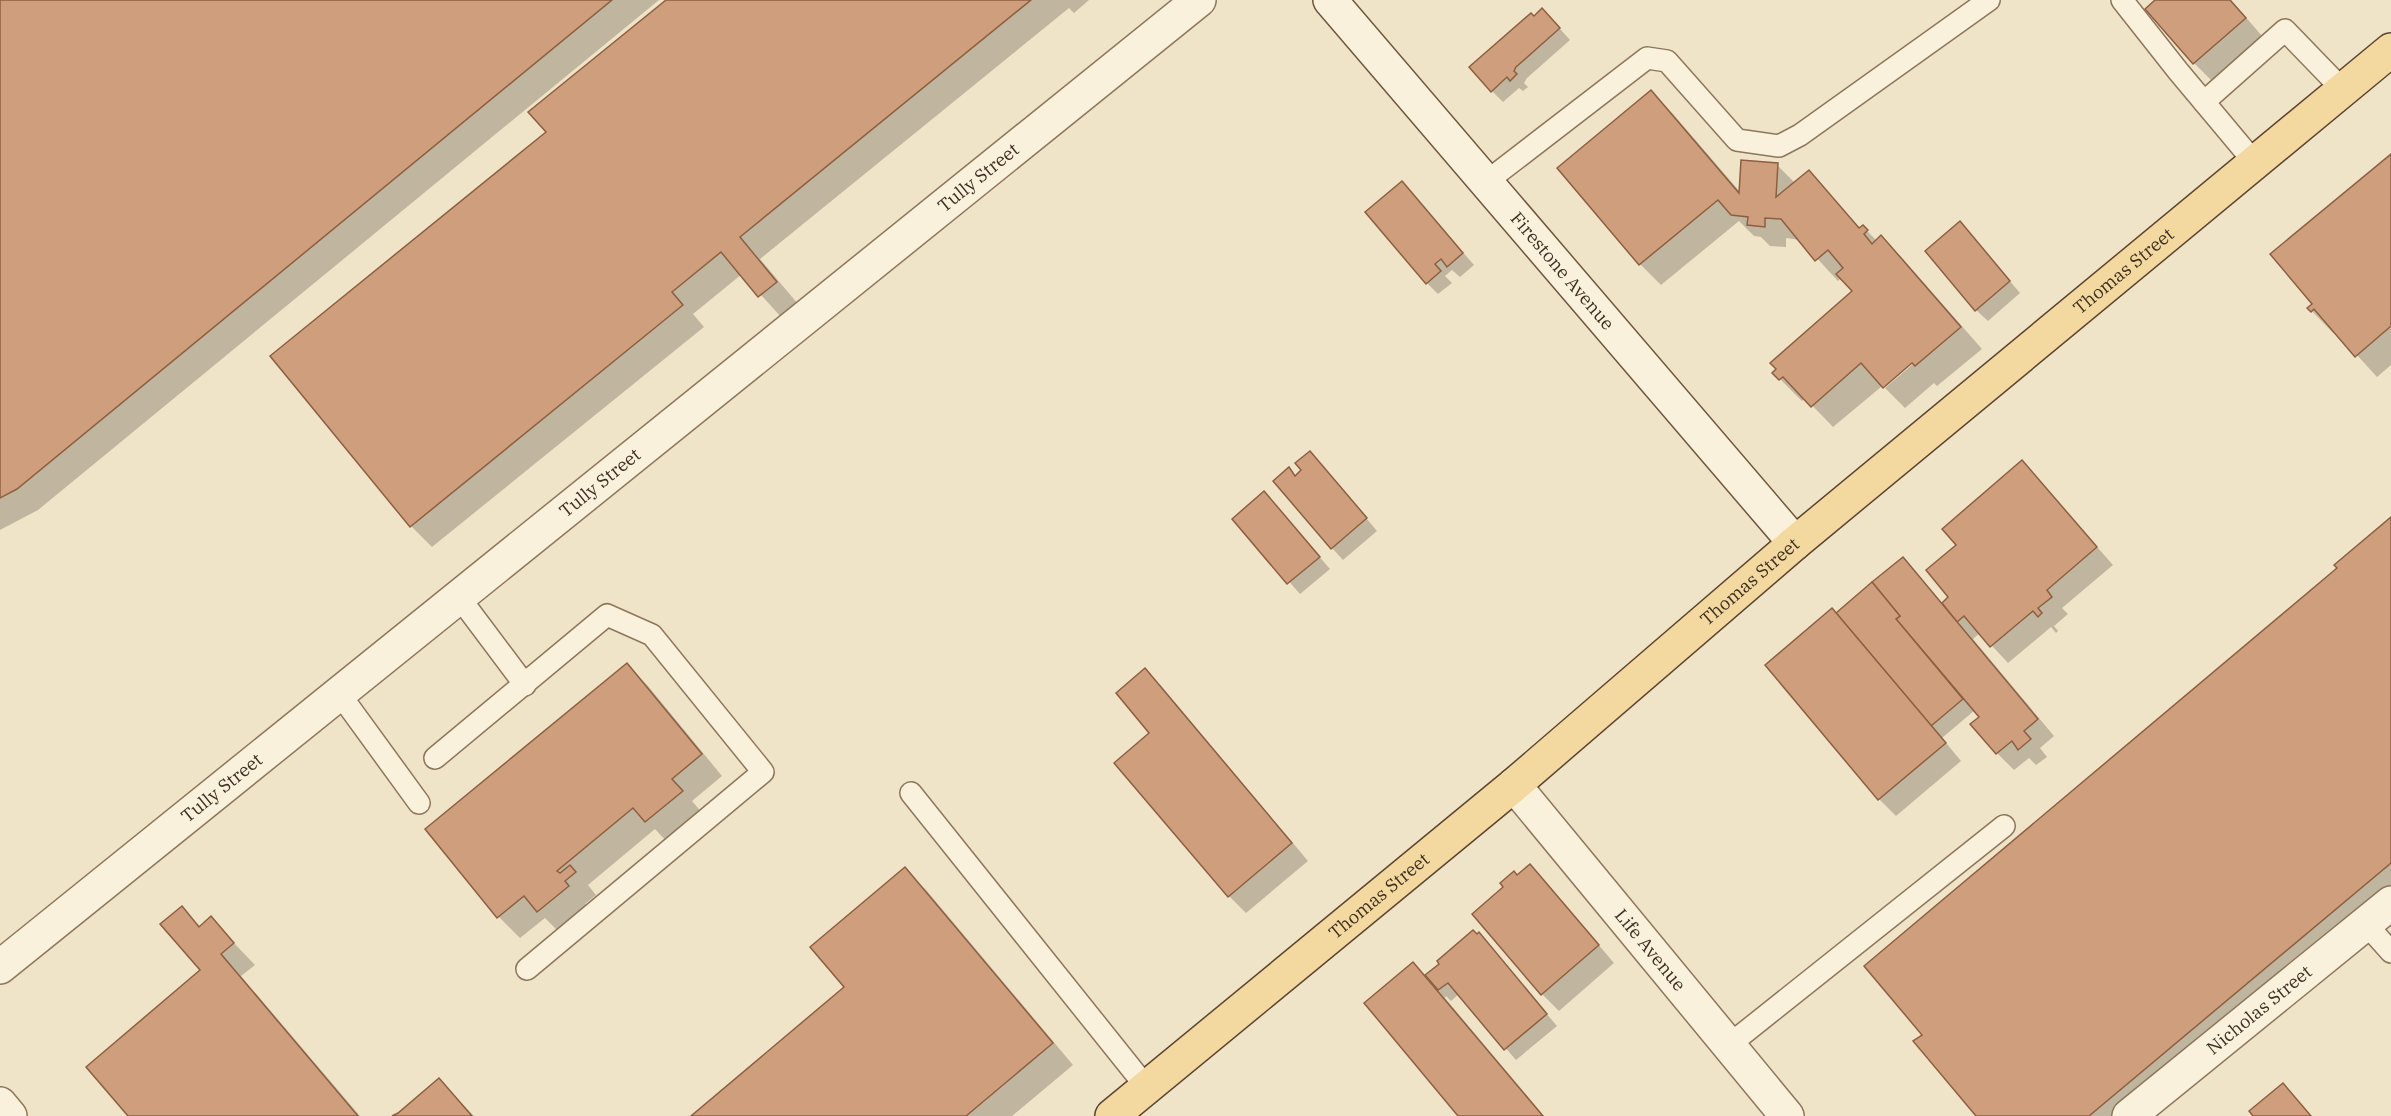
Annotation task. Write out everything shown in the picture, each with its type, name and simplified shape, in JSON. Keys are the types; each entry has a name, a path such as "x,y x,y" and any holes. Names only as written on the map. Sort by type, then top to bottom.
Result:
{"main road":[{"name":"Thomas Street","path":"1112,1116 1514,785 1795,543 2391,50"}],"street":[{"name":"Tully Street","path":"0,967 1199,0"},
{"name":"Firestone Avenue","path":"1330,0 1795,543"},
{"name":"Life Avenue","path":"1514,785 1787,1116"},
{"name":"Nicholas Street","path":"2129,1116 2391,903"},
{"path":"0,1104 10,1116"}],"lane":[{"path":"1486,182 1647,58 1667,61 1737,140 1779,146 1800,135 1989,0"},
{"path":"2122,0 2255,163"},
{"path":"2204,102 2285,30 2343,90"},
{"path":"459,597 525,685"},
{"path":"435,758 607,615 652,635 762,772 527,969"},
{"path":"339,693 419,803"},
{"path":"911,793 1147,1088"},
{"path":"1729,1045 2004,826"},
{"path":"2366,924 2391,952"}],"building":[{"path":"0,0 612,0 17,489 0,498"},
{"path":"666,0 1031,0 740,237 777,282 758,297 721,252 672,292 683,305 410,527 270,356 546,132 528,112"},
{"path":"2155,0 2230,0 2246,18 2193,64 2145,9"},
{"path":"1542,8 1560,28 1516,67 1514,71 1517,74 1510,81 1507,77 1491,92 1469,67 1531,13 1534,16"},
{"path":"1651,90 1739,193 1741,160 1778,163 1776,197 1809,170 1859,228 1863,225 1868,230 1864,234 1872,244 1881,235 1961,327 1915,366 1912,363 1883,388 1861,363 1811,407 1783,377 1779,380 1772,373 1776,369 1770,363 1852,291 1836,274 1843,268 1828,250 1815,261 1781,219 1765,218 1765,227 1747,225 1748,217 1731,215 1718,200 1639,265 1557,168"},
{"path":"2391,154 2391,326 2355,357 2314,309 2311,312 2307,308 2312,304 2270,254"},
{"path":"1402,181 1463,253 1447,267 1441,259 1435,264 1441,271 1426,284 1365,212"},
{"path":"1960,221 2010,281 1975,311 1925,251"},
{"path":"1310,451 1367,518 1331,549 1273,481 1289,467 1295,476 1301,470 1295,463"},
{"path":"2022,460 2097,547 2047,590 2052,597 2038,608 2042,613 2038,617 2033,611 1990,647 1964,616 1957,622 1942,603 1948,597 1926,570 1956,545 1942,529"},
{"path":"1264,491 1320,557 1287,584 1232,519"},
{"path":"2391,517 2391,863 2089,1116 1976,1116 1913,1041 1922,1035 1864,966 2337,568 2334,565"},
{"path":"1903,557 2038,719 2024,731 2031,739 2018,750 2012,741 1996,754 1970,724 1979,717 1896,619 1900,616 1872,582"},
{"path":"1872,582 1900,616 1896,619 1963,699 1931,726 1836,613"},
{"path":"1832,608 1946,743 1878,800 1765,665"},
{"path":"627,663 702,754 672,779 683,791 645,822 633,808 557,871 560,873 570,865 576,872 565,881 569,886 537,912 524,896 497,918 425,829"},
{"path":"1145,668 1292,843 1228,897 1114,763 1149,733 1116,693"},
{"path":"1530,864 1599,945 1541,995 1472,914 1503,887 1500,883 1514,871 1517,875"},
{"path":"905,867 1053,1043 966,1116 691,1116 844,987 810,947"},
{"path":"182,906 199,927 211,916 234,943 221,954 358,1116 128,1116 86,1067 200,970 160,924"},
{"path":"1473,930 1477,934 1479,932 1547,1014 1504,1050 1448,983 1438,990 1425,975 1439,964 1437,961"},
{"path":"1413,962 1543,1116 1458,1116 1364,1003"},
{"path":"439,1078 472,1116 392,1116 398,1113"},
{"path":"2283,1083 2311,1116 2253,1116 2249,1111"}]}
